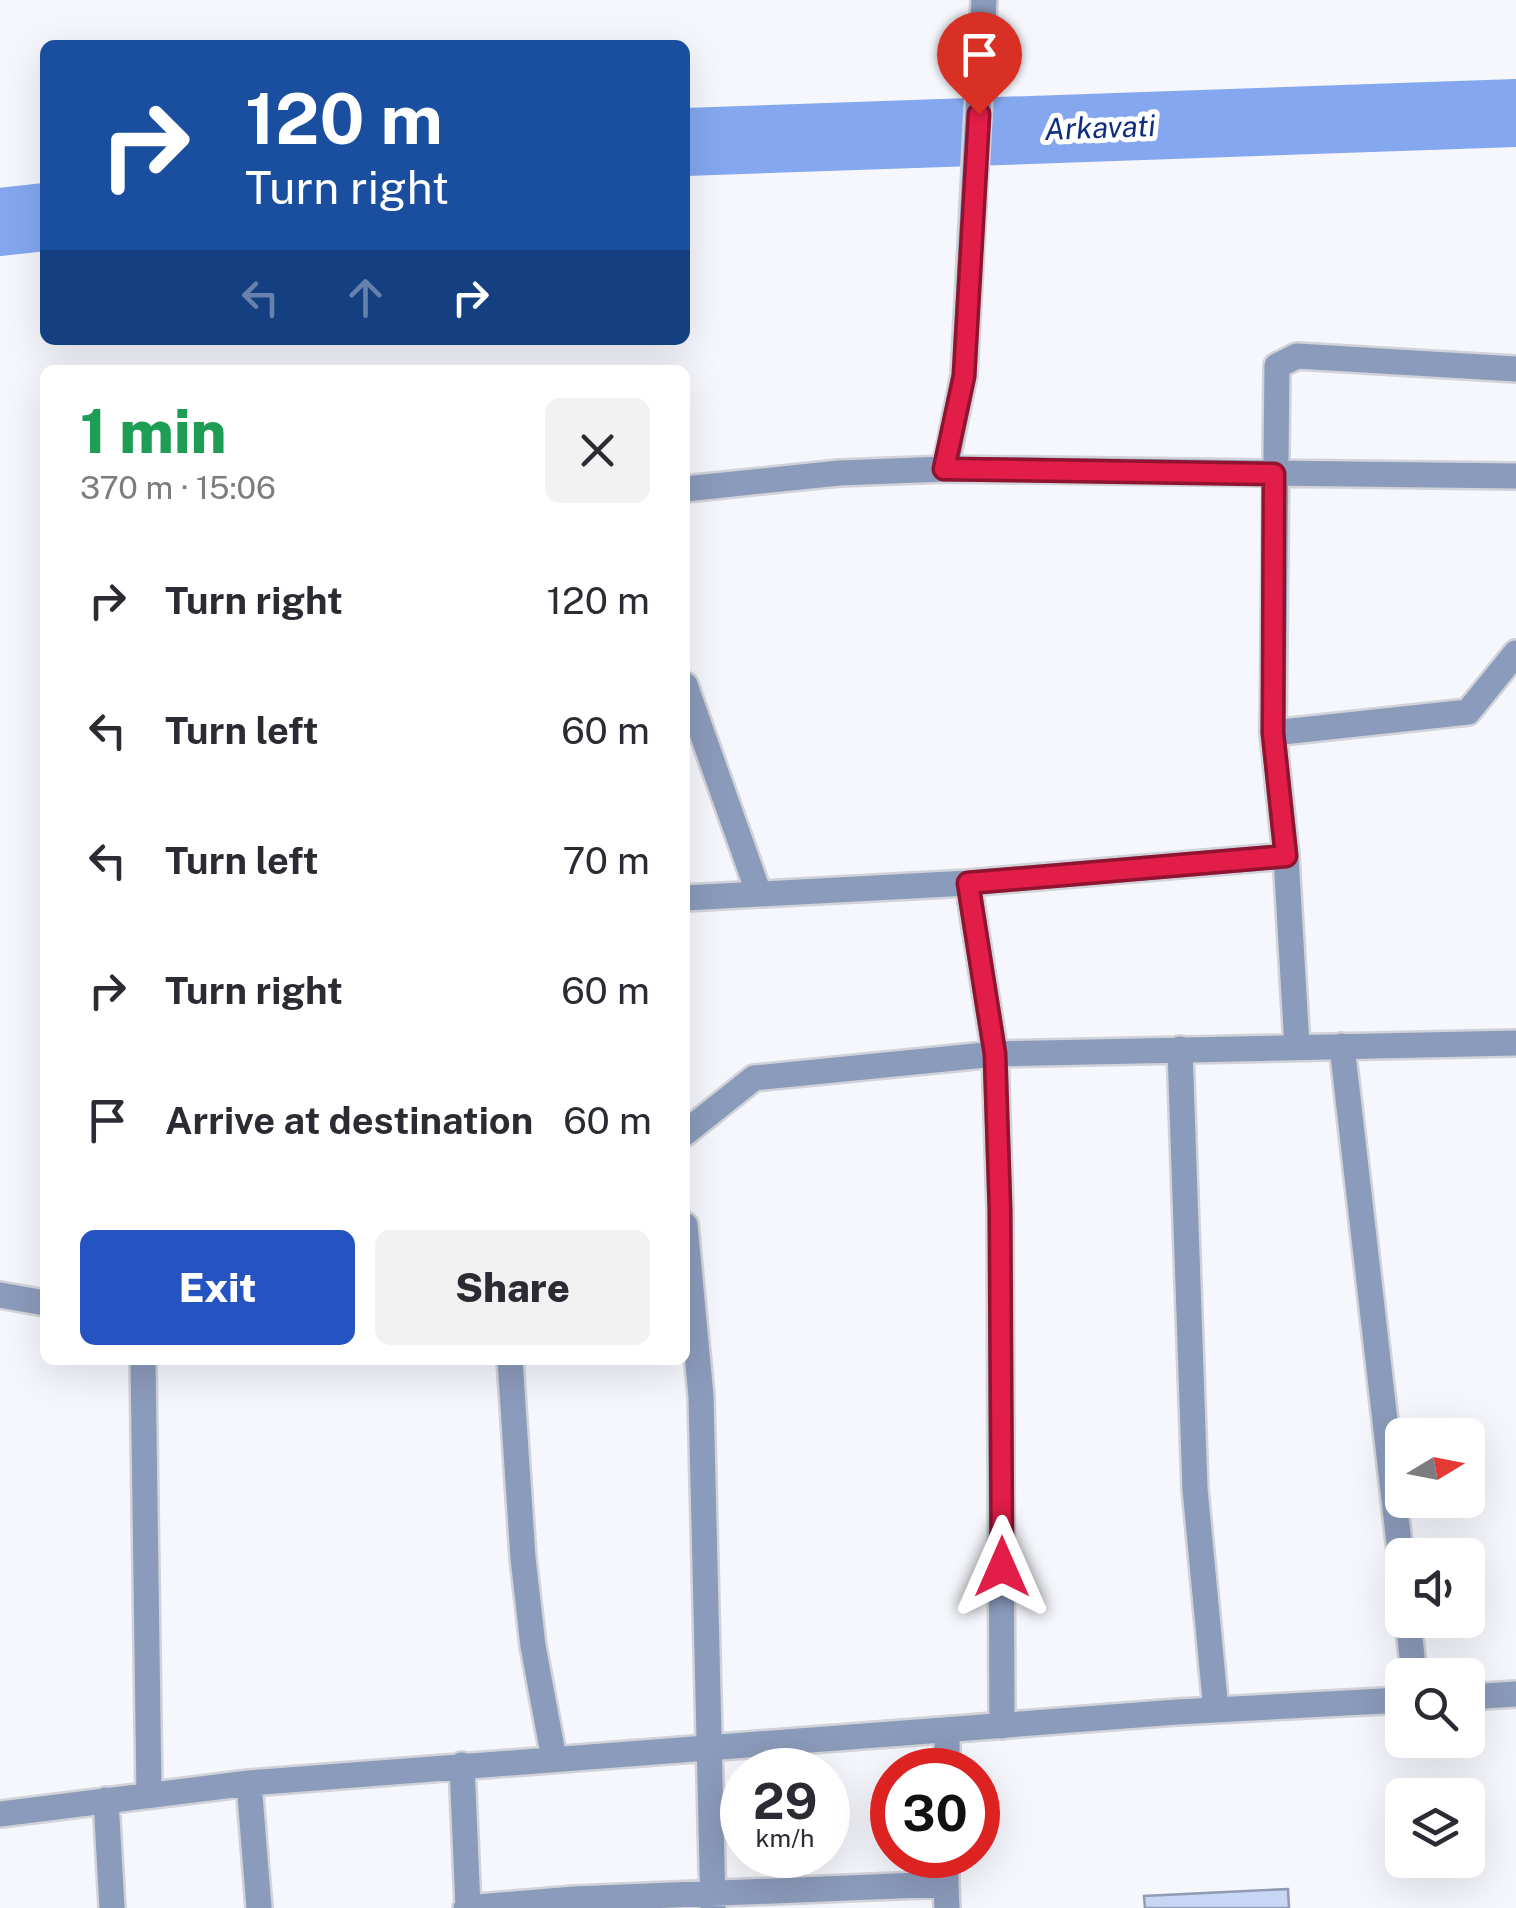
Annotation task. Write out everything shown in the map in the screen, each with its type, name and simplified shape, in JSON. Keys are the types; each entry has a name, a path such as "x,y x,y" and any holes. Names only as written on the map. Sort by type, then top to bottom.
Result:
{"street":[{"path":"944,469 964,376 984,0"},
{"path":"1298,1047 1286,856 1273,733 1277,366 1297,356 1516,369"},
{"path":"690,487 839,472 944,469 1516,476"},
{"path":"1273,733 1468,712 1516,653"},
{"path":"690,699 759,894"},
{"path":"690,898 968,883 1286,856"},
{"path":"968,883 995,1054 1000,1210 1002,1726"},
{"path":"690,1129 754,1078 995,1054 1516,1043"},
{"path":"1342,1046 1398,1538"},
{"path":"1180,1049 1195,1489 1216,1710"},
{"path":"690,1278 701,1396 713,1900"},
{"path":"0,1295 40,1302"},
{"path":"143,1365 148,1794"},
{"path":"510,1365 523,1558 554,1759"},
{"path":"1485,1695 1516,1694"},
{"path":"0,1814 250,1782 1385,1701"},
{"path":"947,1731 947,1748"},
{"path":"462,1766 468,1908 946,1896"},
{"path":"250,1782 259,1908"},
{"path":"106,1800 112,1908"}],"building":[{"path":"1288,1889 1289,1908 1145,1908 1144,1896"}],"waterway":[{"name":"Arkavati","path":"690,142 1516,113"},
{"name":"Arkavati","path":"0,222 40,218"}],"route":[{"path":"979,114 964,376 944,469 1274,474 1273,733 1286,856 968,883 995,1054 1002,1567"}]}
